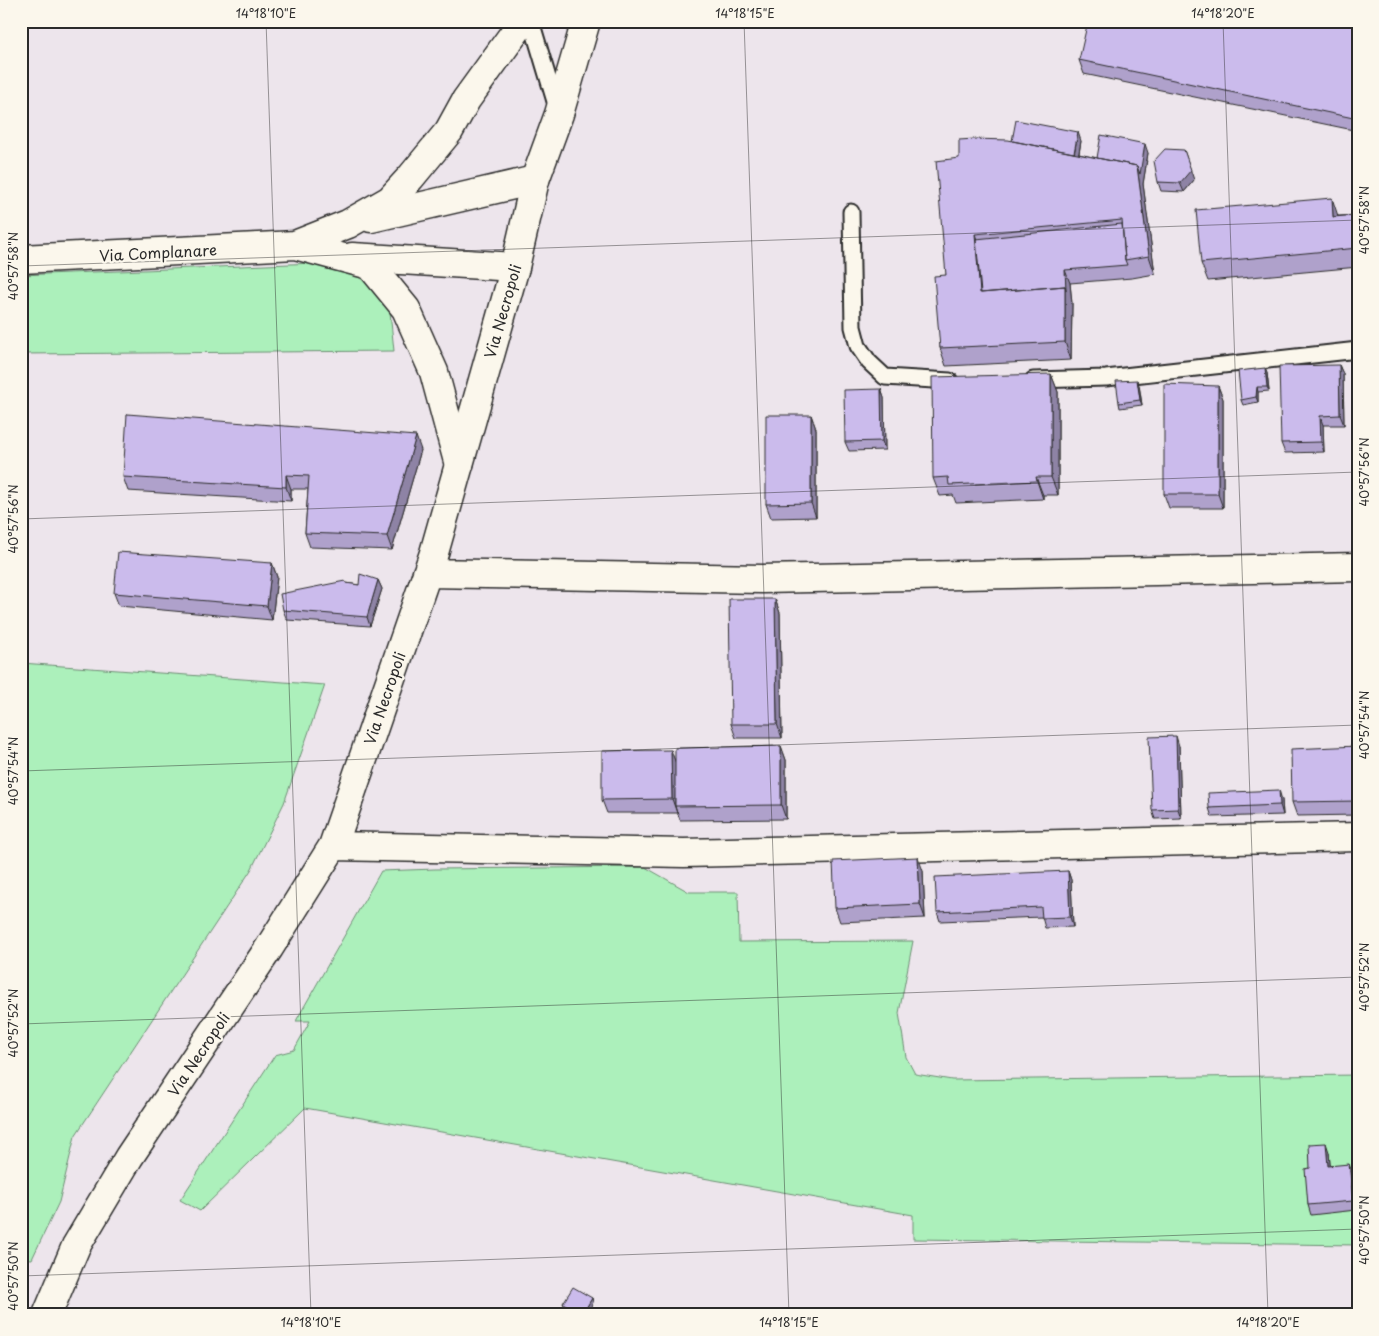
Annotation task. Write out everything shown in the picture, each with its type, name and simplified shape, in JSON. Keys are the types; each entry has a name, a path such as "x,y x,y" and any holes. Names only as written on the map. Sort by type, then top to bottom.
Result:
{"street":[{"path":"348,224 390,200 411,177 448,131 466,100 523,21"},
{"name":"Via Necropoli","path":"47,1315 76,1246 129,1157 269,948 333,846 427,574 515,267 535,180 559,114 586,21"},
{"path":"295,244 348,224 535,180"},
{"path":"295,244 370,265 406,309 434,372 459,465"},
{"name":"Via Complanare","path":"21,259 295,244"},
{"path":"341,257 515,267"},
{"path":"427,574 762,579 1358,567"},
{"path":"333,846 684,853 1358,837"}],"lane":[{"path":"531,21 559,114"},
{"path":"851,212 853,327 858,346 869,362 885,377 965,382"},
{"path":"1021,380 1106,378 1358,350"}],"green space":[{"path":"315,263 346,270 372,285 382,295 390,312 394,351 21,354 21,275"},
{"path":"21,663 325,685 284,803 251,870 75,1136 59,1202 32,1259 21,1258"},
{"path":"645,867 689,892 738,892 739,942 913,941 899,1013 906,1057 915,1074 952,1080 1358,1075 1358,1245 913,1239 913,1215 305,1108 200,1211 180,1200 275,1055 294,1050 310,1021 296,1021 381,871"}],"building":[{"path":"1088,21 1358,21 1358,119 1079,60"},
{"path":"1016,120 1078,132 1074,153 1012,141"},
{"path":"1101,135 1145,144 1140,174 1137,166 1097,158"},
{"path":"959,140 1008,140 1137,166 1149,256 1125,260 1122,220 975,234 980,293 1065,286 1065,342 940,348 934,276 946,275 936,161 959,158"},
{"path":"1165,149 1184,150 1191,170 1180,183 1158,182 1154,161"},
{"path":"1332,198 1333,217 1358,215 1358,248 1201,263 1196,210"},
{"path":"1122,224 1127,265 1065,270 1066,290 1065,286 981,293 976,239"},
{"path":"1339,365 1340,415 1320,416 1321,442 1281,443 1279,366"},
{"path":"1265,368 1267,387 1257,387 1256,397 1241,400 1238,371"},
{"path":"1051,374 1051,477 1036,477 1037,481 949,485 948,477 933,478 932,377"},
{"path":"1137,380 1140,400 1119,403 1116,381"},
{"path":"1164,384 1218,386 1218,494 1164,494"},
{"path":"881,389 882,441 845,442 844,390"},
{"path":"127,414 416,436 387,536 305,533 309,476 286,475 286,487 123,477"},
{"path":"766,415 811,415 811,503 766,504"},
{"path":"118,552 272,563 267,606 114,593"},
{"path":"360,574 378,580 367,617 283,610 280,594 345,581 346,583 359,585"},
{"path":"729,599 775,599 777,724 731,724"},
{"path":"1176,736 1178,809 1152,810 1149,737"},
{"path":"781,746 781,805 675,806 675,748"},
{"path":"1358,746 1358,801 1292,802 1291,749"},
{"path":"671,750 672,799 602,800 602,751"},
{"path":"1279,790 1280,805 1209,808 1208,793"},
{"path":"918,857 920,904 835,908 833,861"},
{"path":"1068,871 1070,917 1042,918 1041,907 937,912 935,877"},
{"path":"1326,1143 1328,1166 1349,1164 1353,1201 1308,1205 1305,1169 1310,1168 1309,1144"},
{"path":"573,1287 592,1298 582,1315 563,1303"}]}
